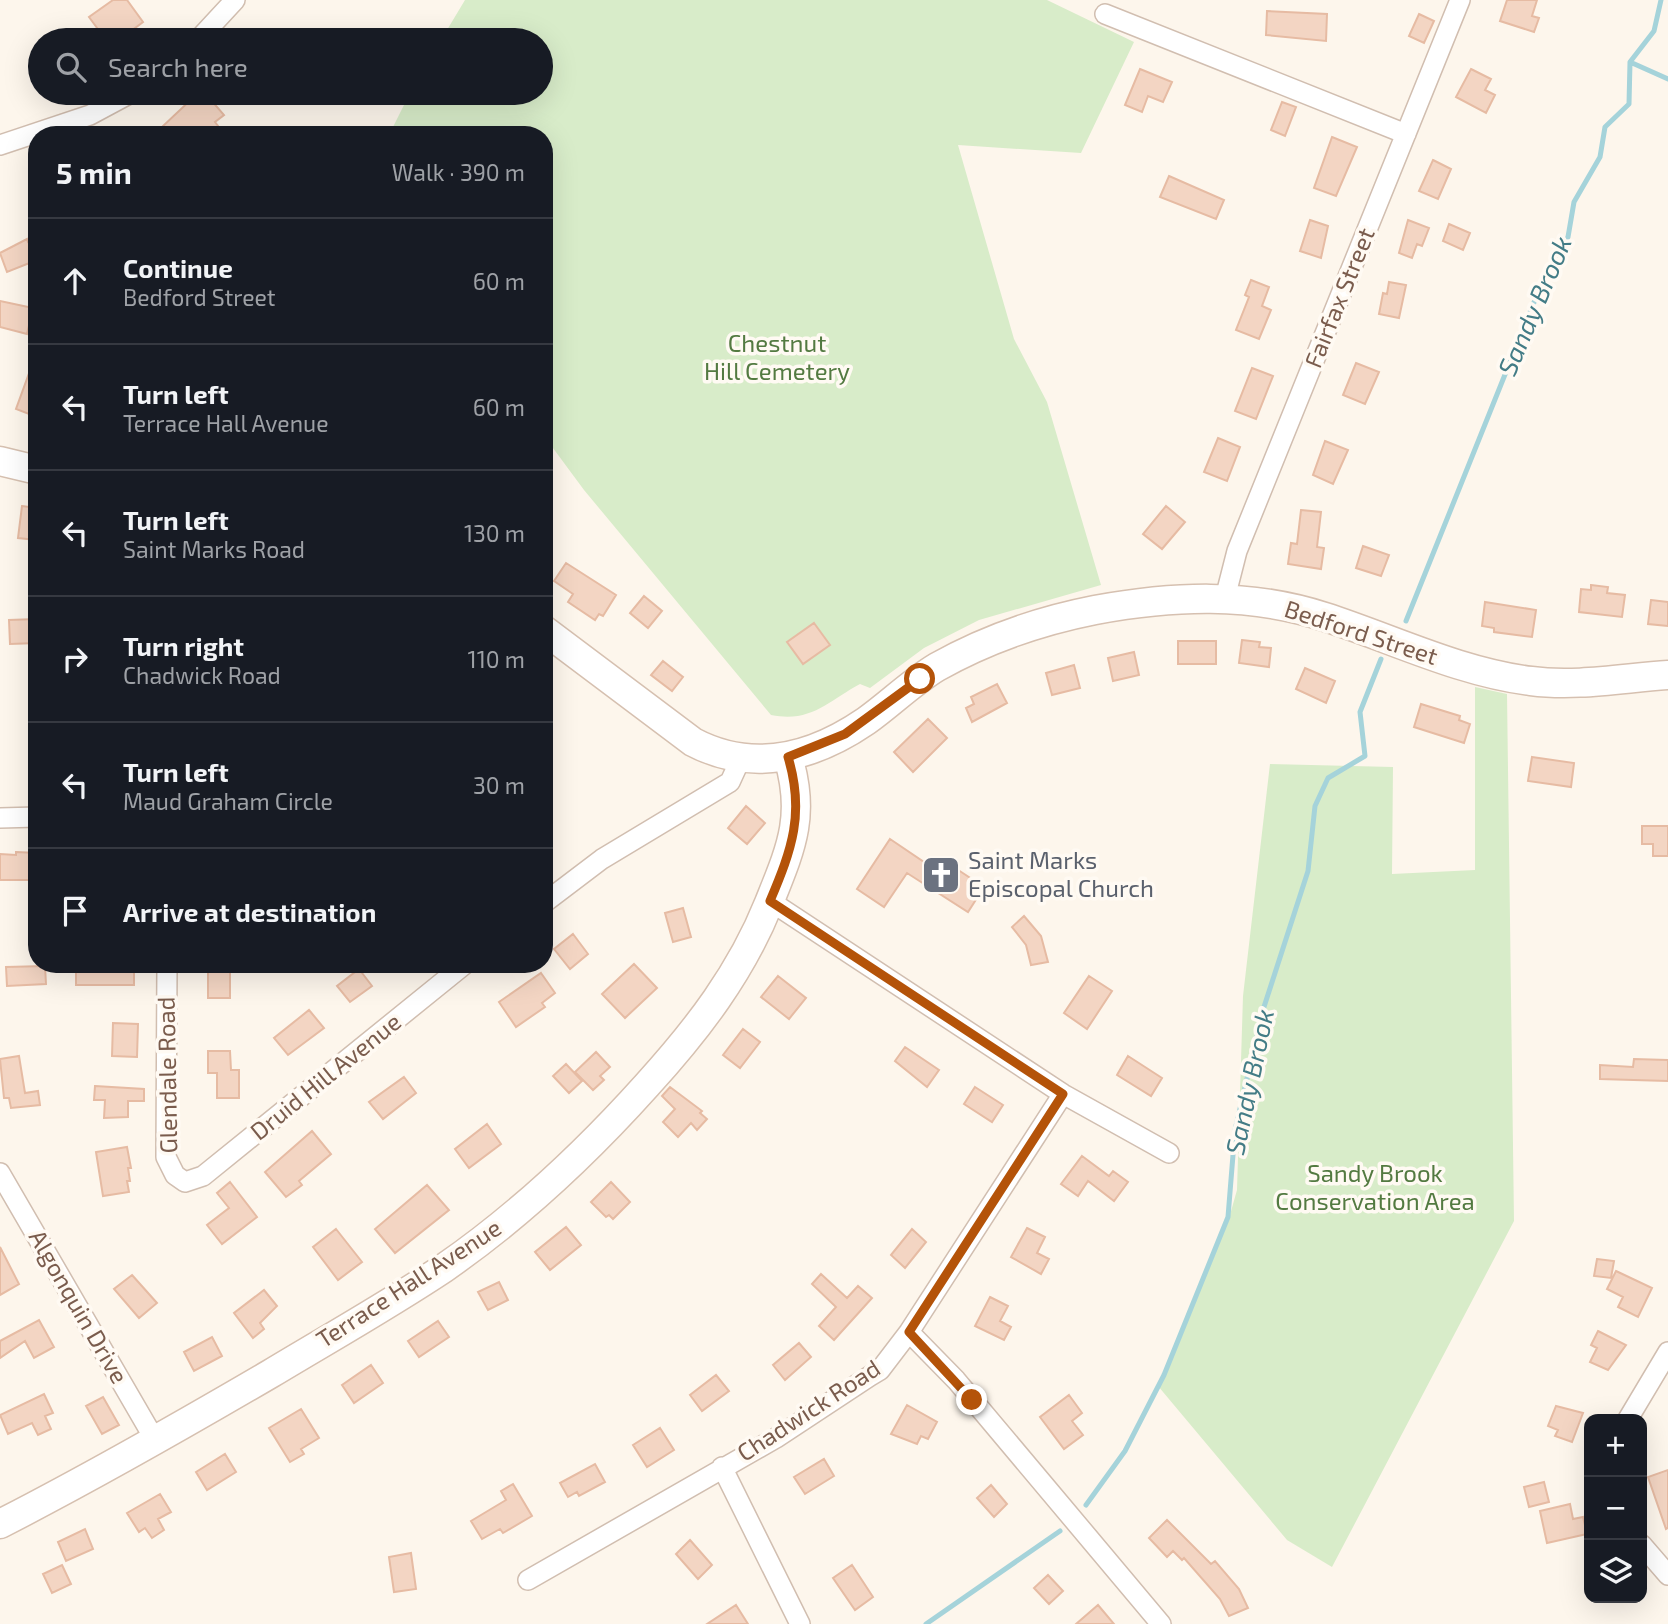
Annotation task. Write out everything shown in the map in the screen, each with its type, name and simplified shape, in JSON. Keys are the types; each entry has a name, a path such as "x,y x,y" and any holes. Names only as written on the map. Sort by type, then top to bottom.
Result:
{"main road":[{"path":"0,461 28,468"},
{"name":"Bedford Street","path":"553,637 679,732 716,753 741,758 788,757 845,734 934,669 999,636 1056,619 1138,603 1196,597 1270,603 1323,616 1464,667 1532,681 1574,683 1668,674"},
{"name":"Terrace Hall Avenue","path":"0,1524 155,1440 373,1313 444,1267 526,1205 613,1123 711,1011 749,947 770,901 791,842 798,813 798,799 788,757"}],"street":[{"path":"209,28 235,0"},
{"name":"Fairfax Street","path":"1225,598 1237,551 1460,0"},
{"path":"1105,14 1406,134"},
{"path":"57,126 90,115 109,105"},
{"path":"0,145 28,136"},
{"path":"553,896 602,859 727,785 736,774 741,758"},
{"path":"0,818 28,817"},
{"path":"770,901 1063,1094 1169,1153"},
{"name":"Glendale Road","path":"167,973 165,1143 171,1168 182,1181"},
{"name":"Druid Hill Avenue","path":"182,1181 194,1181 203,1176 454,973"},
{"name":"Chadwick Road","path":"528,1580 776,1438 880,1370 909,1332 1063,1094"},
{"name":"Algonquin Drive","path":"0,1173 155,1440"},
{"path":"909,1332 956,1380 1161,1624"},
{"path":"1631,1414 1668,1352"},
{"path":"722,1468 800,1624"},
{"path":"1647,1551 1668,1575"}],"green space":[{"name":"Chestnut Hill Cemetery","path":"465,0 1047,0 1134,42 1081,153 958,145 1014,339 1047,402 1101,585 979,620 924,648 870,688 860,684 819,709 798,716 771,715 584,490 553,448 553,126 394,126 404,105 553,105 553,28 448,28"},
{"name":"Sandy Brook Conservation Area","path":"1475,687 1507,694 1514,1221 1332,1567 1287,1540 1158,1386 1228,1222 1237,1190 1243,996 1270,764 1393,767 1392,874 1475,870"}],"building":[{"path":"113,0 127,0 143,22 135,28 97,28 89,17"},
{"path":"1507,0 1537,0 1532,16 1539,18 1534,32 1500,21"},
{"path":"1267,11 1327,14 1326,41 1266,35"},
{"path":"1419,14 1434,21 1424,43 1409,36"},
{"path":"1140,69 1172,82 1163,102 1148,96 1142,112 1125,105"},
{"path":"1471,69 1491,79 1485,90 1495,95 1486,113 1456,97"},
{"path":"1282,102 1296,107 1285,136 1271,130"},
{"path":"185,105 215,105 224,115 215,122 218,126 163,126"},
{"path":"1332,137 1357,147 1336,196 1314,188"},
{"path":"1433,160 1451,169 1438,199 1419,191"},
{"path":"1169,176 1224,200 1216,219 1160,197"},
{"path":"1310,220 1328,226 1321,258 1300,251"},
{"path":"1408,220 1429,228 1422,246 1417,244 1412,258 1399,253"},
{"path":"1449,224 1470,233 1463,250 1443,241"},
{"path":"27,239 28,264 7,272 0,253"},
{"path":"1251,280 1269,287 1262,306 1271,310 1259,339 1236,330 1249,297 1245,295"},
{"path":"1389,282 1406,285 1399,318 1379,314 1383,293 1387,294"},
{"path":"0,301 28,307 27,334 0,327"},
{"path":"1356,363 1379,372 1365,404 1343,395"},
{"path":"1252,368 1273,376 1256,419 1235,411"},
{"path":"28,376 28,414 16,409"},
{"path":"1218,438 1240,447 1227,481 1204,472"},
{"path":"1325,441 1348,450 1333,484 1313,475"},
{"path":"22,506 28,507 28,539 18,538"},
{"path":"1166,506 1185,522 1162,549 1143,534"},
{"path":"1301,510 1321,512 1317,547 1324,548 1321,569 1288,564 1291,543 1297,544"},
{"path":"1363,546 1389,555 1381,576 1356,568"},
{"path":"566,563 616,595 603,616 599,614 595,620 568,602 573,594 554,581"},
{"path":"1591,585 1608,587 1607,593 1625,595 1622,617 1579,612 1581,589 1591,590"},
{"path":"644,596 662,611 648,628 630,613"},
{"path":"1651,600 1668,602 1668,626 1648,624"},
{"path":"1485,602 1536,610 1532,637 1494,632 1494,628 1482,626"},
{"path":"28,619 28,643 10,644 9,620"},
{"path":"814,623 830,645 803,664 787,642"},
{"path":"1242,640 1260,642 1259,647 1271,648 1269,667 1239,663"},
{"path":"1178,641 1216,641 1216,664 1178,664"},
{"path":"1134,652 1139,675 1113,681 1108,658"},
{"path":"663,661 683,677 672,691 651,675"},
{"path":"1074,665 1080,688 1052,695 1046,673"},
{"path":"1305,668 1335,681 1326,703 1296,689"},
{"path":"997,684 1007,703 972,722 966,708 974,704 971,697"},
{"path":"1421,704 1460,716 1459,720 1470,724 1464,743 1414,727"},
{"path":"928,719 947,738 913,772 894,752"},
{"path":"1532,757 1574,763 1571,787 1528,781"},
{"path":"746,806 765,823 747,844 728,828"},
{"path":"1642,826 1668,826 1668,856 1653,856 1653,844 1642,844"},
{"name":"Saint Marks Episcopal Church","path":"890,839 933,868 940,858 984,887 968,912 907,873 884,907 857,889"},
{"path":"16,852 28,853 28,880 0,880 0,854 16,855"},
{"path":"683,908 691,937 673,942 665,913"},
{"path":"1024,916 1041,936 1048,962 1031,965 1026,945 1012,927"},
{"path":"573,934 588,954 570,969 554,949"},
{"path":"634,964 657,988 625,1018 602,994"},
{"path":"28,966 28,973 45,973 46,984 7,986 6,967"},
{"path":"76,973 134,973 134,985 76,985"},
{"path":"208,973 230,973 230,998 208,998"},
{"path":"354,973 362,973 372,986 350,1002 337,986"},
{"path":"541,973 555,993 542,1003 545,1007 516,1027 499,1002"},
{"path":"778,976 806,998 789,1019 761,997"},
{"path":"1089,976 1112,991 1087,1029 1064,1013"},
{"path":"309,1010 324,1028 288,1055 274,1038"},
{"path":"113,1023 138,1024 137,1057 112,1056"},
{"path":"743,1029 760,1042 740,1068 723,1055"},
{"path":"905,1047 939,1070 927,1087 895,1061"},
{"path":"208,1051 230,1051 231,1070 239,1070 239,1098 217,1098 217,1073 208,1073"},
{"path":"596,1052 610,1067 600,1076 604,1080 593,1090 575,1072"},
{"path":"19,1056 25,1093 38,1091 40,1105 11,1108 9,1098 4,1098 0,1059"},
{"path":"1128,1056 1162,1078 1151,1096 1117,1075"},
{"path":"1634,1059 1668,1060 1668,1081 1600,1079 1600,1065 1633,1067"},
{"path":"566,1064 582,1081 569,1093 553,1076"},
{"path":"404,1077 416,1093 383,1119 369,1102"},
{"path":"95,1086 144,1089 144,1101 128,1101 128,1117 104,1118 105,1100 94,1100"},
{"path":"670,1087 702,1111 700,1113 707,1119 697,1130 691,1123 678,1137 663,1122 675,1109 662,1096"},
{"path":"975,1087 1003,1105 992,1122 964,1104"},
{"path":"487,1124 501,1144 469,1168 455,1149"},
{"path":"312,1131 331,1154 299,1181 302,1185 286,1197 265,1172"},
{"path":"127,1147 131,1168 128,1168 129,1192 103,1196 96,1152"},
{"path":"1082,1156 1109,1176 1113,1171 1128,1182 1114,1201 1088,1181 1078,1196 1061,1184"},
{"path":"230,1182 257,1217 222,1244 207,1225 229,1208 217,1193"},
{"path":"611,1182 630,1202 613,1219 609,1215 606,1217 591,1202"},
{"path":"427,1185 449,1210 395,1253 375,1229"},
{"path":"566,1227 581,1245 550,1270 535,1252"},
{"path":"1027,1228 1045,1237 1037,1253 1049,1259 1041,1274 1011,1257"},
{"path":"336,1229 362,1262 338,1280 313,1247"},
{"path":"912,1229 926,1242 905,1268 891,1255"},
{"path":"0,1247 19,1284 0,1295"},
{"path":"1597,1259 1614,1261 1611,1278 1594,1276"},
{"path":"1616,1271 1652,1288 1638,1317 1618,1307 1623,1297 1607,1289"},
{"path":"821,1274 847,1298 858,1286 872,1298 834,1340 819,1326 836,1307 812,1284"},
{"path":"132,1275 157,1303 139,1318 114,1289"},
{"path":"499,1282 508,1300 488,1310 478,1292"},
{"path":"264,1290 277,1306 260,1323 264,1329 253,1338 234,1313"},
{"path":"990,1297 1008,1306 1000,1321 1011,1327 1004,1340 975,1326"},
{"path":"39,1320 54,1347 34,1358 25,1341 0,1358 0,1341"},
{"path":"438,1321 449,1337 419,1357 408,1341"},
{"path":"1598,1331 1626,1345 1608,1370 1590,1362 1597,1348 1591,1345"},
{"path":"212,1337 222,1356 194,1371 184,1352"},
{"path":"799,1343 811,1357 785,1380 773,1365"},
{"path":"371,1365 383,1383 354,1403 342,1385"},
{"path":"716,1375 729,1391 702,1411 690,1395"},
{"path":"44,1394 53,1413 45,1416 51,1429 38,1435 32,1423 8,1434 0,1415"},
{"path":"1069,1395 1082,1413 1072,1421 1083,1435 1064,1449 1040,1417"},
{"path":"103,1397 119,1425 102,1434 86,1406"},
{"path":"907,1405 937,1422 928,1439 921,1436 917,1444 891,1434"},
{"path":"1556,1406 1583,1413 1572,1442 1555,1436 1558,1430 1548,1426"},
{"path":"301,1409 319,1438 301,1449 304,1454 290,1462 269,1428"},
{"path":"660,1428 674,1450 647,1467 633,1445"},
{"path":"225,1454 236,1472 207,1490 196,1472"},
{"path":"824,1459 834,1476 805,1494 794,1477"},
{"path":"595,1464 605,1482 579,1496 577,1492 568,1497 560,1483"},
{"path":"1668,1470 1668,1528 1666,1529 1648,1477"},
{"path":"1544,1482 1549,1502 1529,1507 1524,1487"},
{"path":"513,1484 532,1516 503,1533 500,1529 482,1539 471,1521 506,1500 501,1491"},
{"path":"991,1485 1007,1504 994,1517 977,1498"},
{"path":"160,1494 171,1512 158,1519 164,1530 152,1538 145,1528 139,1532 127,1513"},
{"path":"1570,1504 1573,1519 1583,1517 1584,1535 1547,1543 1540,1511"},
{"path":"1167,1520 1211,1564 1215,1561 1239,1589 1248,1608 1229,1616 1220,1599 1184,1558 1182,1560 1173,1551 1167,1557 1149,1538"},
{"path":"85,1529 93,1549 66,1561 58,1542"},
{"path":"690,1540 712,1565 698,1579 676,1554"},
{"path":"411,1553 416,1589 394,1592 389,1557"},
{"path":"62,1565 71,1584 52,1593 43,1574"},
{"path":"852,1565 873,1597 855,1610 833,1578"},
{"path":"1048,1575 1063,1591 1049,1604 1034,1588"},
{"path":"736,1605 748,1624 707,1624"},
{"path":"1098,1605 1114,1624 1076,1624"}],"waterway":[{"name":"Sandy Brook","path":"1406,621 1545,275 1568,237 1574,202 1600,157 1605,127 1629,104 1630,62 1654,31 1661,0"},
{"path":"1630,62 1668,79"},
{"name":"Sandy Brook","path":"1086,1505 1125,1451 1164,1375 1228,1217 1235,1130 1263,1010 1308,871 1315,806 1328,778 1365,756 1360,712 1381,659"},
{"name":"Sandy Brook","path":"926,1624 1060,1531"}],"place":[{"name":"Saint Marks Episcopal Church","path":"941,875"}],"route":[{"path":"920,679 845,734 825,745 788,757 794,775 798,813 791,842 770,901 1063,1094 909,1332 972,1400"}]}
